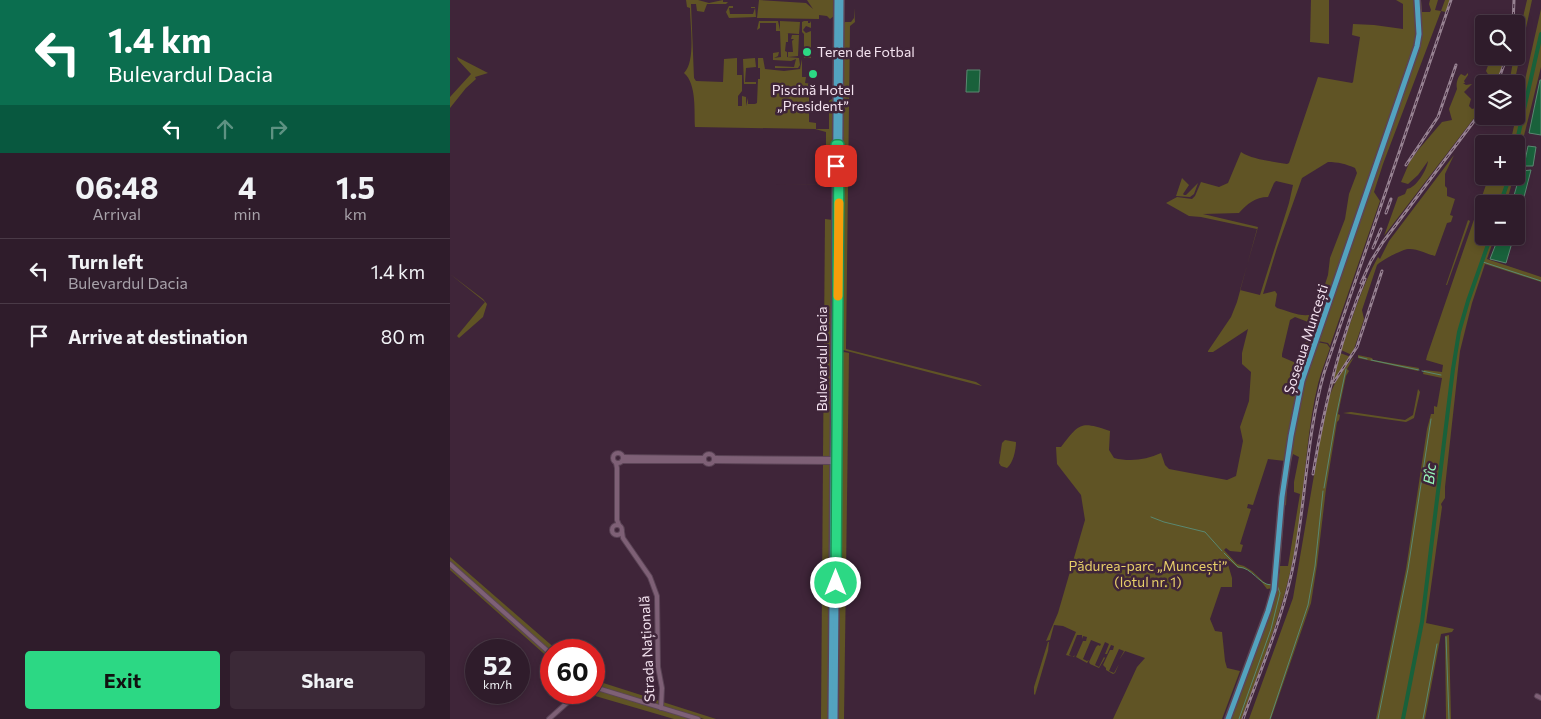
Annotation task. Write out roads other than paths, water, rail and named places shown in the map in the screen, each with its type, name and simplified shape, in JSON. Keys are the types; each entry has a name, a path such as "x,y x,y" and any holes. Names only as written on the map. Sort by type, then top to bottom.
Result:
{"main road":[{"name":"Bulevardul Dacia","path":"837,0 839,20"},
{"name":"Bulevardul Dacia","path":"831,719 839,20 841,0"},
{"name":"Șoseaua Muncești","path":"1228,719 1274,590 1282,497 1302,381 1417,46 1419,34 1417,0"},
{"name":"Bulevardul Dacia","path":"835,461 835,719"}],"street":[{"path":"617,526 622,528 620,534 612,532 617,526 619,462 704,459 710,454 714,459"},
{"path":"704,459 709,464 714,459 835,461"},
{"name":"Strada Națională","path":"620,534 650,577 658,596 658,667 662,688 661,708"},
{"path":"450,564 540,644"},
{"path":"605,690 698,719"},
{"path":"549,719 566,704"}],"waterway":[{"name":"Bîc","path":"1518,135 1541,34"},
{"name":"Bîc","path":"1503,195 1507,185"},
{"name":"Bîc","path":"1403,719 1422,622 1459,332 1488,245"},
{"path":"1483,262 1541,281"},
{"path":"1359,357 1367,359"},
{"path":"1371,360 1419,370"},
{"path":"1324,488 1346,369"},
{"path":"1422,371 1441,375"},
{"path":"1378,719 1408,569 1431,419"},
{"path":"1270,719 1308,605 1315,566 1323,491"},
{"path":"1151,517 1205,532 1222,551"},
{"path":"1224,553 1238,567 1247,570 1263,582 1271,585"},
{"path":"1239,719 1271,629 1280,593 1277,585"},
{"path":"1446,637 1449,719"},
{"path":"1423,719 1437,644"}],"railway":[{"path":"1243,719 1272,639 1291,577 1299,533 1310,441 1324,373 1451,0"},
{"path":"1513,15 1514,0"},
{"path":"1406,165 1438,117 1456,65"},
{"path":"1500,75 1504,65"},
{"path":"1361,283 1371,261 1383,242 1475,120"},
{"path":"1386,213 1391,199"},
{"path":"1373,248 1381,229"},
{"path":"1334,382 1357,347 1382,271"},
{"path":"1313,474 1333,375 1347,326 1365,279"}],"place":[{"name":"Teren de Fotbal","path":"807,52"},
{"name":"Piscină Hotel „President”","path":"813,74"}],"park label":[{"name":"Pădurea-parc „Muncești” (lotul nr. 1)","path":"1148,574"}]}
